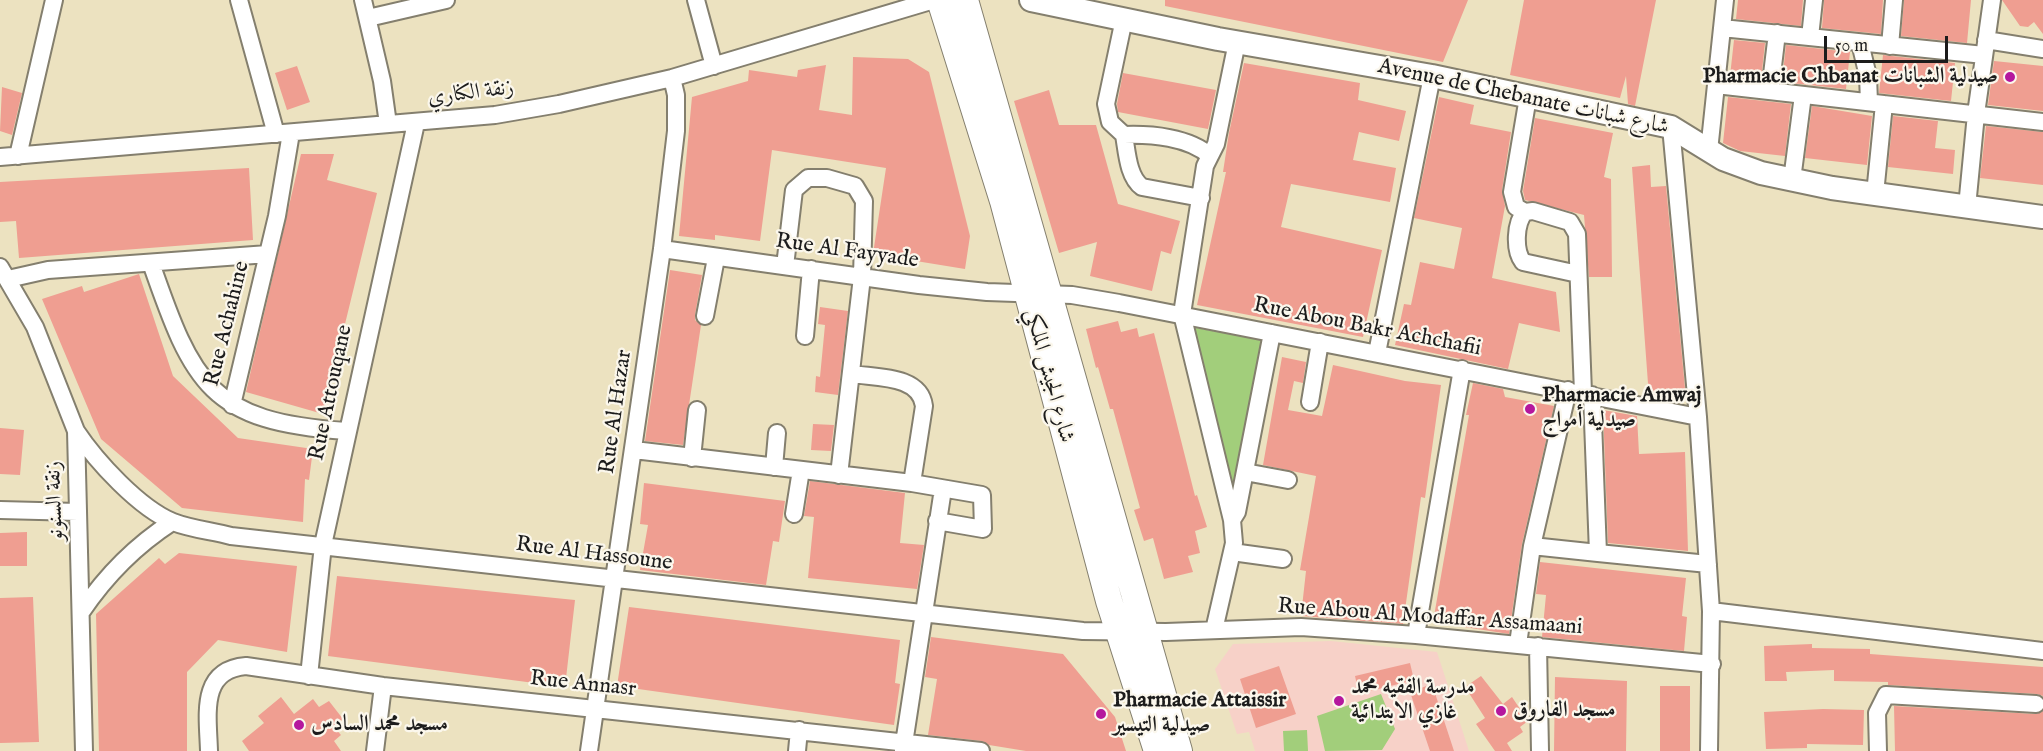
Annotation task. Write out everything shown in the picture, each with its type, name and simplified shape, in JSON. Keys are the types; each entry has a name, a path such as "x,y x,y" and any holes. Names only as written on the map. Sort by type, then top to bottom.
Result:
{"main road":[{"name":"شارع الجيش الملكي","path":"940,0 1003,201 1038,295 1145,631 1179,751"},
{"name":"شارع الجيش الملكي","path":"965,0 1119,632 1157,751"}],"street":[{"path":"18,156 54,0"},
{"name":"Rue Achahine","path":"232,405 286,174 284,133 239,0"},
{"path":"363,0 388,124"},
{"path":"368,18 446,0"},
{"path":"696,0 714,66"},
{"name":"زنقة الكناري","path":"0,157 416,123 506,113 672,78 934,0"},
{"name":"Avenue de Chebanate شارع شبانات","path":"1031,0 1237,42 1432,76 1671,127 1709,151 1745,168 1792,180 2043,217"},
{"path":"1709,151 1725,0"},
{"path":"1810,37 1814,0"},
{"path":"1890,46 1894,0"},
{"path":"1967,207 1976,114 1992,0"},
{"path":"1124,19 1106,104 1110,122 1124,135 1133,178 1142,187 1201,198"},
{"path":"1722,28 1890,46 2043,49"},
{"path":"1770,91 1777,33"},
{"path":"1214,630 1234,536 1182,314 1205,166 1216,144 1237,42"},
{"path":"1860,43 1876,103 1875,194"},
{"path":"1377,353 1432,76"},
{"name":"Rue Al Hazar","path":"589,751 616,579 662,249 675,131 676,95 672,78"},
{"path":"1716,85 2043,122"},
{"path":"1792,180 1803,95"},
{"path":"1528,97 1512,192 1516,207 1525,212 1533,211 1564,220 1574,227 1578,246 1581,393 1598,553"},
{"name":"Rue Attouqane","path":"309,676 323,545 346,431 416,123"},
{"path":"1671,127 1698,417 1711,610 1709,751"},
{"path":"1124,135 1154,136 1196,145 1210,156"},
{"path":"785,266 794,190 808,178 827,178 855,186 864,201 862,277 839,475"},
{"path":"1525,212 1520,221 1518,243 1520,258 1528,265 1578,274"},
{"name":"Rue Al Fayyade","path":"662,249 862,277 1038,295"},
{"name":"Rue Achahine","path":"4,273 268,254"},
{"path":"705,316 716,258"},
{"name":"Rue Achahine","path":"151,263 181,346 203,380 232,405 269,421 346,431"},
{"path":"806,336 811,269"},
{"name":"زنقة السنونو","path":"4,273 35,327 76,431 84,751"},
{"name":"Rue Abou Bakr Achchafii","path":"1038,295 1072,295 1182,314 1698,417"},
{"path":"1232,520 1237,512 1272,333"},
{"path":"1310,402 1320,342"},
{"path":"1416,635 1462,369"},
{"path":"852,374 910,384 922,396 924,406 912,483"},
{"path":"1518,644 1532,546 1581,393"},
{"path":"692,458 697,410"},
{"name":"Rue Al Hassoune","path":"76,431 91,454 126,489 172,522 231,536 616,579 712,592 844,603 922,615 1083,632 1145,631"},
{"path":"774,467 777,433"},
{"path":"633,450 912,483 982,495 983,529 937,521"},
{"path":"794,514 801,470"},
{"path":"1245,472 1288,480"},
{"path":"904,746 922,615 943,489"},
{"path":"0,510 78,512"},
{"path":"82,611 121,561 145,540 172,522"},
{"path":"1532,546 1708,564"},
{"path":"1232,552 1282,559"},
{"path":"1711,610 2043,651"},
{"name":"Rue Abou Al Modaffar Assamaani","path":"1145,631 1301,627 1518,644 1712,664"},
{"path":"1538,646 1540,751"},
{"name":"Rue Annasr","path":"209,751 208,709 214,683 221,673 231,667 246,666 383,686 799,730 904,746 981,751"},
{"path":"375,751 383,686"},
{"path":"1878,751 1877,713 1886,695 2036,704"},
{"path":"797,751 799,730"}],"shaded area":[{"name":"مدرسة الفقيه محمد غازي الابتدائية","path":"1331,641 1437,652 1469,751 1255,751 1249,732 1237,734 1215,669 1233,644"}],"green space":[{"path":"1191,327 1267,341 1235,505"},
{"path":"1381,694 1395,729 1382,750 1325,751 1317,716"},
{"path":"1307,730 1308,751 1284,751 1283,731"}],"building":[{"path":"1165,0 1468,0 1443,62 1165,6"},
{"path":"1524,0 1656,0 1635,106 1628,104 1626,76 1620,98 1510,75"},
{"path":"1738,0 1803,0 1801,26 1736,19"},
{"path":"1824,0 1883,0 1881,34 1822,28"},
{"path":"1904,0 1971,0 1967,43 1901,36"},
{"path":"2002,0 2043,0 2043,34 2034,22 2028,27 2020,26"},
{"path":"1734,40 1765,43 1761,80 1730,76"},
{"path":"1786,45 1850,52 1846,89 1782,82"},
{"path":"1883,55 1955,63 1951,101 1879,93"},
{"path":"853,57 908,59 929,72 970,236 965,269 873,254 886,168 772,150 760,241 715,235 715,240 679,236 692,97 748,81 749,70 797,77 798,70 826,65 819,110 852,115"},
{"path":"1994,61 2043,66 2043,111 1988,105"},
{"path":"1244,63 1360,83 1358,100 1406,111 1399,141 1359,132 1353,160 1396,168 1390,202 1291,184 1281,227 1382,250 1363,337 1197,305 1226,172 1223,172 1229,133"},
{"path":"297,66 310,102 287,110 275,73"},
{"path":"1123,73 1216,90 1208,129 1118,112 1117,104"},
{"path":"2,87 22,93 12,135 0,131"},
{"path":"1049,90 1059,125 1096,125 1118,204 1180,221 1171,254 1161,251 1152,291 1090,276 1097,242 1059,253 1014,101"},
{"path":"1439,97 1474,105 1470,124 1511,132 1502,190 1505,206 1492,278 1556,292 1560,332 1519,323 1508,369 1395,345 1404,304 1411,305 1420,262 1454,269 1462,228 1414,218"},
{"path":"1728,97 1791,104 1785,156 1740,151 1723,143"},
{"path":"1812,106 1872,116 1867,165 1805,158"},
{"path":"1893,116 1938,121 1935,148 1955,150 1953,174 1888,167"},
{"path":"1535,118 1613,133 1604,177 1611,179 1612,277 1589,277 1584,215 1525,200 1523,191"},
{"path":"1986,126 2043,132 2043,185 1980,178"},
{"path":"301,154 334,154 327,180 377,193 323,414 246,392"},
{"path":"1650,165 1651,187 1666,186 1686,399 1667,400 1649,397 1632,167"},
{"path":"249,168 253,240 19,258 16,221 0,222 0,182"},
{"path":"670,270 702,275 695,315 695,320 701,325 683,445 645,441"},
{"path":"139,274 173,376 238,438 313,449 309,480 305,479 303,522 182,508 101,439 42,299 82,286 84,292"},
{"path":"820,307 848,311 838,395 815,392 816,376 820,377 825,325 818,324"},
{"path":"1118,321 1121,332 1137,328 1139,337 1154,333 1195,496 1197,495 1207,527 1195,531 1200,553 1188,556 1193,572 1164,579 1153,538 1144,541 1134,510 1140,508 1113,409 1110,409 1098,367 1096,368 1086,329"},
{"path":"1282,357 1306,362 1303,383 1294,381 1288,410 1322,416 1333,365 1405,381 1441,385 1425,498 1421,497 1403,624 1301,616 1306,571 1300,570 1316,476 1263,465"},
{"path":"1473,383 1503,389 1505,397 1554,406 1522,544 1509,634 1433,622"},
{"path":"1603,410 1637,416 1639,454 1685,452 1688,551 1608,543"},
{"path":"813,424 834,425 831,451 811,450"},
{"path":"0,428 24,430 20,475 0,474"},
{"path":"810,481 905,493 900,543 924,545 917,589 808,578 814,517 804,516"},
{"path":"644,483 785,501 779,542 773,541 766,585 640,570 648,525 640,524"},
{"path":"27,532 27,566 0,566 0,533"},
{"path":"179,553 297,566 287,652 218,640 187,672 187,751 99,751 96,614 159,558 165,564"},
{"path":"1540,562 1686,578 1682,616 1687,617 1684,651 1542,637 1546,595 1536,594"},
{"path":"337,576 575,600 565,687 328,656"},
{"path":"33,597 39,742 0,743 0,598"},
{"path":"629,607 900,640 895,683 900,684 894,725 617,686"},
{"path":"931,637 1063,654 1115,717 1126,751 1026,751 989,745 982,741 928,735 937,679 925,677"},
{"path":"1812,644 1812,648 1870,649 1870,654 2043,667 2043,696 1888,685 1888,682 1834,681 1834,670 1786,672 1787,681 1765,681 1764,646"},
{"path":"1410,663 1414,680 1359,694 1355,676"},
{"path":"1279,666 1296,714 1256,728 1240,679"},
{"name":"مسجد الفاروق","path":"1481,676 1503,704 1512,697 1528,721 1520,727 1523,732 1507,743 1512,751 1495,751 1476,724 1485,718 1465,687"},
{"path":"1555,677 1627,681 1626,751 1554,751"},
{"path":"1432,684 1454,751 1430,751 1410,692"},
{"path":"1660,686 1690,686 1690,751 1660,751"},
{"name":"مسجد محمد السادس","path":"281,697 294,714 313,699 319,707 329,701 343,719 334,727 341,735 334,741 341,751 249,751 242,741 264,723 258,716"},
{"path":"1894,706 2035,714 2043,711 2043,751 1895,751"},
{"path":"1823,709 1864,710 1863,745 1807,744 1807,748 1766,749 1764,712"}],"place":[{"name":"Pharmacie Chbanat صيدلية الشبانات","path":"2010,77"},
{"name":"Pharmacie Amwaj صيدلية أمواج","path":"1530,409"},
{"name":"مدرسة الفقيه محمد غازي الابتدائية","path":"1339,701"},
{"name":"مسجد الفاروق","path":"1501,711"},
{"name":"Pharmacie Attaissir صيدلية التيسير","path":"1101,714"},
{"name":"مسجد محمد السادس","path":"299,725"}]}
